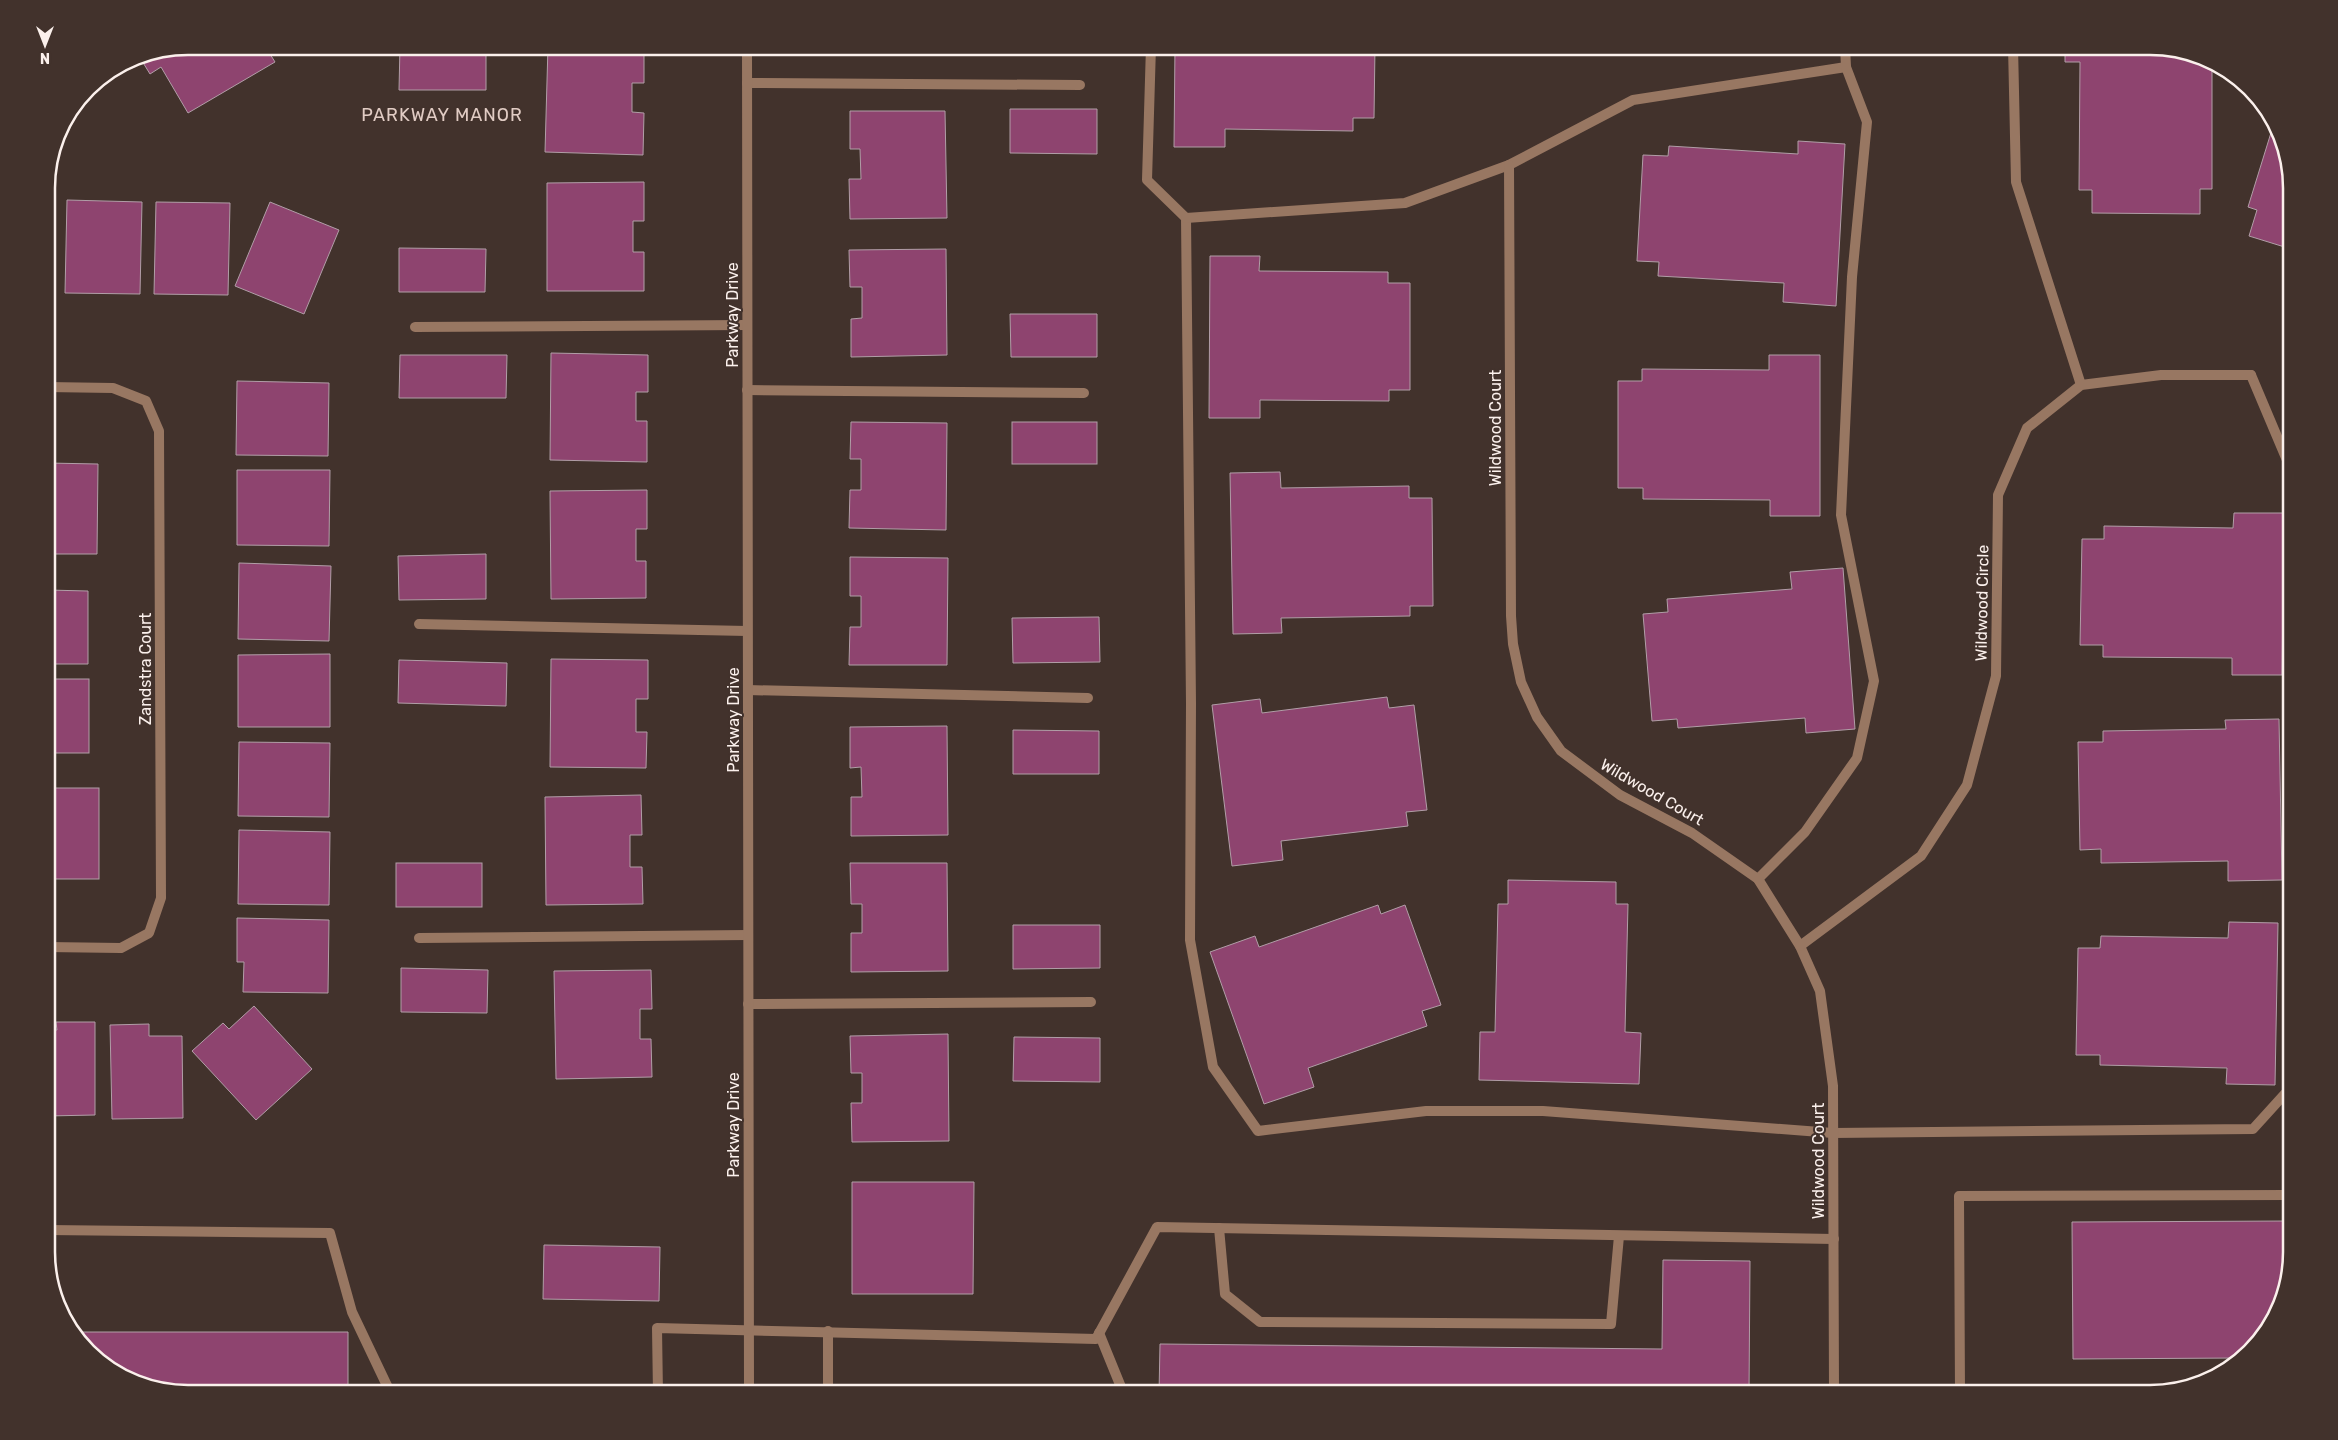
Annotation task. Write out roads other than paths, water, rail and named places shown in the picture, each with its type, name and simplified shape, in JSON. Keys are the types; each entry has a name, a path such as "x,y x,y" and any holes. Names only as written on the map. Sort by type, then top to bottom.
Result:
{"street":[{"name":"Parkway Drive","path":"747,55 749,1385"},
{"path":"1151,55 1147,180 1186,218 1191,703 1190,940 1213,1067 1258,1131 1426,1111 1543,1111 1833,1133 2253,1129 2283,1096"},
{"path":"1758,879 1805,832 1857,758 1874,682 1841,515 1852,277 1867,122 1846,67 1845,55"},
{"path":"2012,55 2016,182 2081,385 2161,375 2251,375 2283,451"},
{"path":"1186,218 1405,203 1509,165 1633,100 1846,67"},
{"path":"747,83 1080,85"},
{"name":"Wildwood Court","path":"1509,165 1511,616 1513,644 1521,682 1537,717 1561,751 1620,795 1692,833 1758,879 1800,946 1820,991 1833,1086 1834,1385"},
{"path":"415,327 747,325"},
{"name":"Wildwood Circle","path":"1800,946 1921,856 1966,785 1996,676 1998,495 2027,428 2081,385"},
{"name":"Zandstra Court","path":"55,387 113,388 146,401 159,431 161,898 149,933 121,948 55,947"},
{"path":"747,390 1084,393"},
{"path":"419,624 747,631"},
{"path":"748,690 1088,698"},
{"path":"419,938 748,935"},
{"path":"748,1004 1091,1002"},
{"path":"1960,1385 1959,1196 2283,1194"},
{"path":"658,1385 657,1328 1096,1339 1158,1227 1834,1239"},
{"path":"1219,1228 1225,1294 1260,1322 1611,1324 1619,1236"},
{"path":"55,1230 330,1233 352,1312 387,1385"},
{"path":"828,1331 828,1385"},
{"path":"1099,1333 1119,1385"}],"district":[{"name":"PARKWAY MANOR","path":"442,115"}]}
